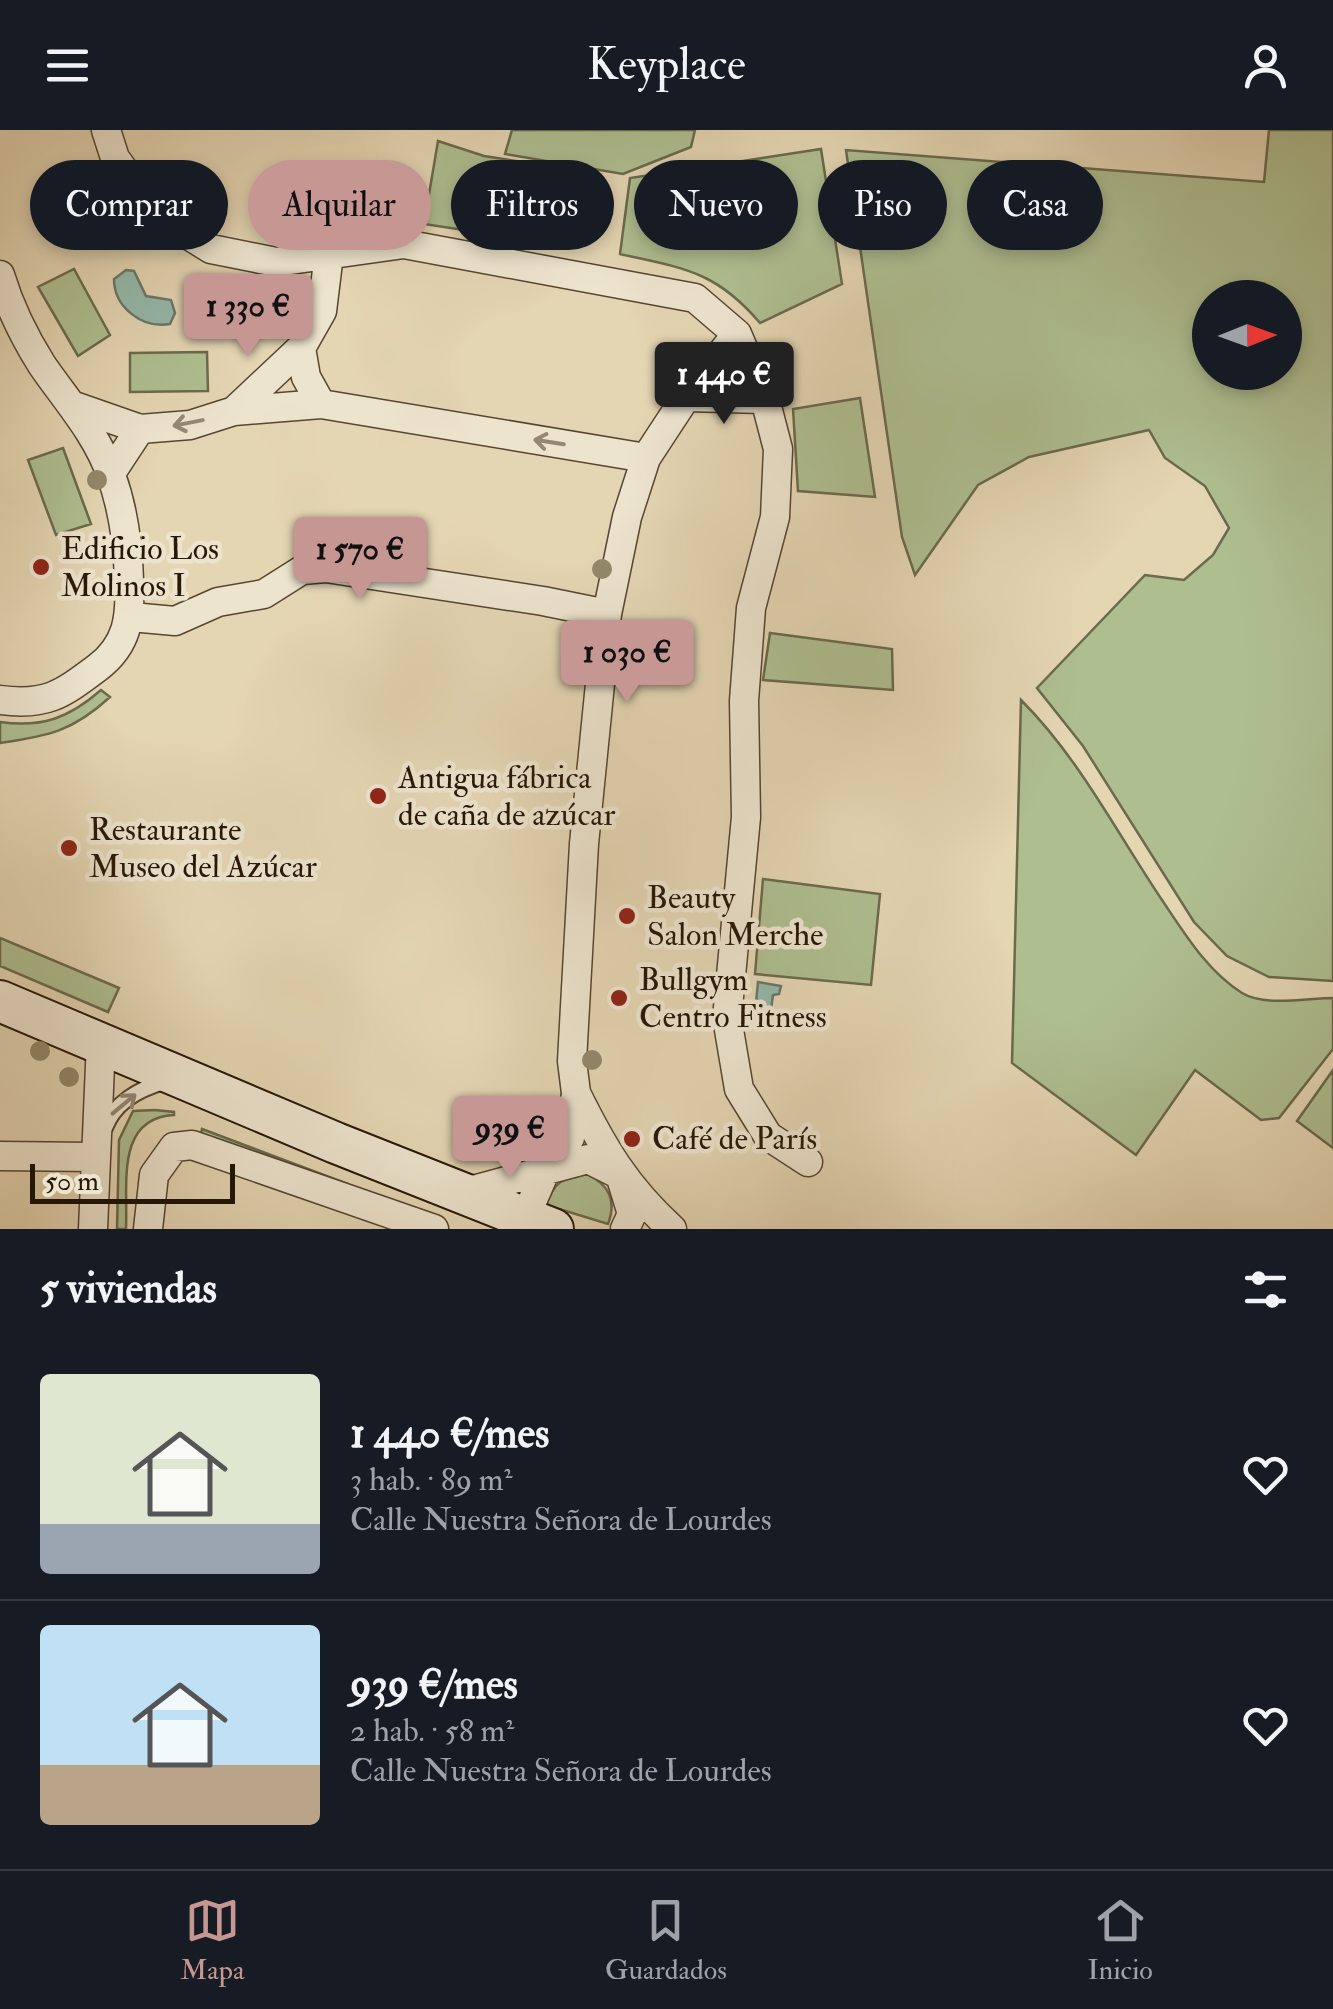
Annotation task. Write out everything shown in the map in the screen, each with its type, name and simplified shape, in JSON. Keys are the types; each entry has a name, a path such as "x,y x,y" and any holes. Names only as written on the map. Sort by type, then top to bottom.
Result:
{"main road":[{"path":"0,1001 539,1223"}],"street":[{"path":"106,130 115,158 156,215 211,249 276,262 404,244 695,298 737,334 765,400 778,449 775,517 752,608 744,701 746,817 727,1018 738,1089 768,1136 808,1162"},
{"path":"234,410 301,348 322,312 329,254"},
{"path":"0,274 41,363 74,406 111,473 128,546 130,618 118,649 57,698 26,704 0,700"},
{"path":"539,1223 547,1168 570,1138 576,1094 572,1062 576,967 607,614 627,517 646,458 686,397 737,334"},
{"path":"301,348 306,376 321,404"},
{"path":"686,397 765,400"},
{"path":"74,406 140,429 190,425 234,410 321,404 646,458"},
{"path":"111,473 140,429"},
{"path":"130,618 176,621 218,602 264,594 302,570 326,568 607,614"},
{"path":"92,1229 101,1042"},
{"path":"576,1094 620,1175 672,1229"},
{"path":"148,1229 154,1175 174,1148 192,1145 434,1229"},
{"path":"0,1156 94,1157"},
{"path":"462,1193 588,1159 620,1175 632,1214 625,1229"}],"lane":[{"path":"94,1157 109,1117 129,1097 180,1077"}],"green space":[{"path":"512,130 695,130 691,147 658,160 634,160 634,170 623,174 614,172 614,160 540,160 505,154"},
{"path":"1269,130 1333,130 1333,981 1269,977 1227,956 1194,922 1083,746 1037,688 1145,575 1184,580 1213,555 1229,528 1205,486 1165,458 1149,430 1029,457 978,485 915,575 902,537 860,250 947,250 947,160 847,160 846,150 977,160 967,160 967,250 1103,250 1103,170 1264,182"},
{"path":"438,141 510,160 451,160 451,228 431,225 431,182"},
{"path":"821,149 818,250 837,250 842,284 760,323 728,292 697,274 620,254 630,178 634,177 634,250 798,250 798,160 749,160"},
{"path":"74,269 110,335 78,356 38,287"},
{"path":"207,352 208,391 130,392 130,353"},
{"path":"860,398 875,497 798,491 793,409"},
{"path":"63,448 91,524 56,535 28,460"},
{"path":"770,633 892,649 893,690 763,680"},
{"path":"101,690 110,697 72,725 0,743 0,722 54,719 78,708"},
{"path":"1021,700 1079,771 1179,926 1218,974 1242,993 1262,1000 1333,998 1333,1049 1279,1118 1261,1120 1195,1070 1136,1155 1012,1063"},
{"path":"763,879 880,894 871,985 755,974"},
{"path":"0,938 119,988 108,1012 0,966"},
{"path":"1333,1070 1333,1148 1297,1121"},
{"path":"155,1110 174,1115 155,1119 133,1141 127,1174 126,1229 117,1229 119,1140 133,1111"},
{"path":"202,1129 348,1184 347,1190 201,1134"},
{"path":"587,1174 609,1194 612,1208 608,1224 546,1205 560,1182"}],"water":[{"path":"126,270 134,271 146,296 171,300 175,313 170,324 149,323 124,307 114,279"},
{"path":"758,982 781,986 779,994 773,995 770,1016 755,1013"}],"place":[{"name":"Edificio Los Molinos I","path":"41,567"},
{"name":"Antigua fábrica de caña de azúcar","path":"378,796"},
{"name":"Restaurante Museo del Azúcar","path":"69,848"},
{"name":"Beauty Salon Merche","path":"627,916"},
{"name":"Bullgym Centro Fitness","path":"619,998"},
{"name":"Café de París","path":"632,1139"}]}
